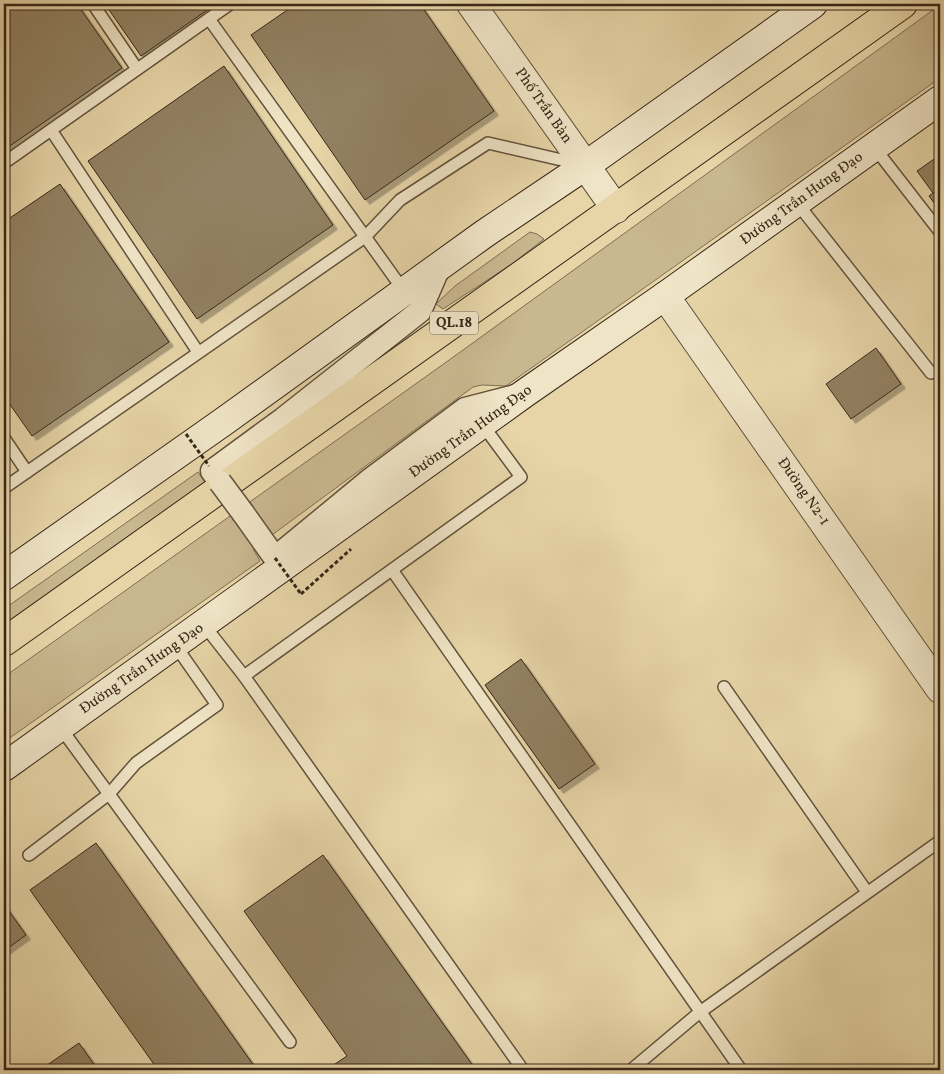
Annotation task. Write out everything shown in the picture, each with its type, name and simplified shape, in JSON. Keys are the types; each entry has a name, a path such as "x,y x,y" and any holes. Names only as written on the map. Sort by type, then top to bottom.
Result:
{"highway":[{"name":"QL.18","path":"4,642 903,4"}],"main road":[{"name":"Phố Trần Bàn","path":"471,4 616,209"},
{"path":"4,576 223,422 440,265 585,166 812,4"},
{"name":"Đường Trần Hưng Đạo","path":"4,767 525,393 666,296 940,100"},
{"name":"Đường N2-1","path":"666,296 940,689"}],"street":[{"path":"440,265 420,311 212,471 275,558 394,461 465,410 525,393"}],"lane":[{"path":"92,4 137,69"},
{"path":"4,163 230,4"},
{"path":"208,19 404,291"},
{"path":"51,130 198,352"},
{"path":"4,488 365,237 400,200 488,143 585,166"},
{"path":"874,147 940,232"},
{"path":"797,203 931,374"},
{"path":"244,676 522,477 482,424"},
{"path":"4,438 27,472"},
{"path":"392,570 741,1070"},
{"path":"204,625 244,676 523,1070"},
{"path":"28,855 109,794 136,763 217,705 175,645"},
{"path":"724,687 868,892"},
{"path":"60,727 290,1042"},
{"path":"631,1070 700,1012 940,842"}],"path":[{"path":"186,434 212,471"},
{"path":"275,558 301,594 354,546"}],"shaded area":[{"path":"940,5 940,78 506,386 482,385 473,387 253,549 260,561 4,742 4,677 452,358"},
{"path":"530,232 544,239 512,264 443,309 436,304 455,286"},
{"path":"198,472 206,484 4,625 4,609"}],"building":[{"path":"4,4 77,4 122,68 4,150"},
{"path":"105,4 216,4 141,56"},
{"path":"296,4 420,4 494,111 365,200 251,35"},
{"path":"224,66 333,225 197,319 88,161"},
{"path":"937,157 940,162 940,188 933,193 917,171"},
{"path":"60,184 169,342 32,436 4,396 4,222"},
{"path":"940,188 940,211 929,196"},
{"path":"876,348 901,384 851,419 826,384"},
{"path":"521,659 595,764 559,789 485,685"},
{"path":"96,843 257,1070 158,1070 30,890"},
{"path":"323,855 476,1070 326,1070 347,1056 244,911"},
{"path":"4,904 26,935 4,951"},
{"path":"79,1043 98,1070 40,1070"}]}
